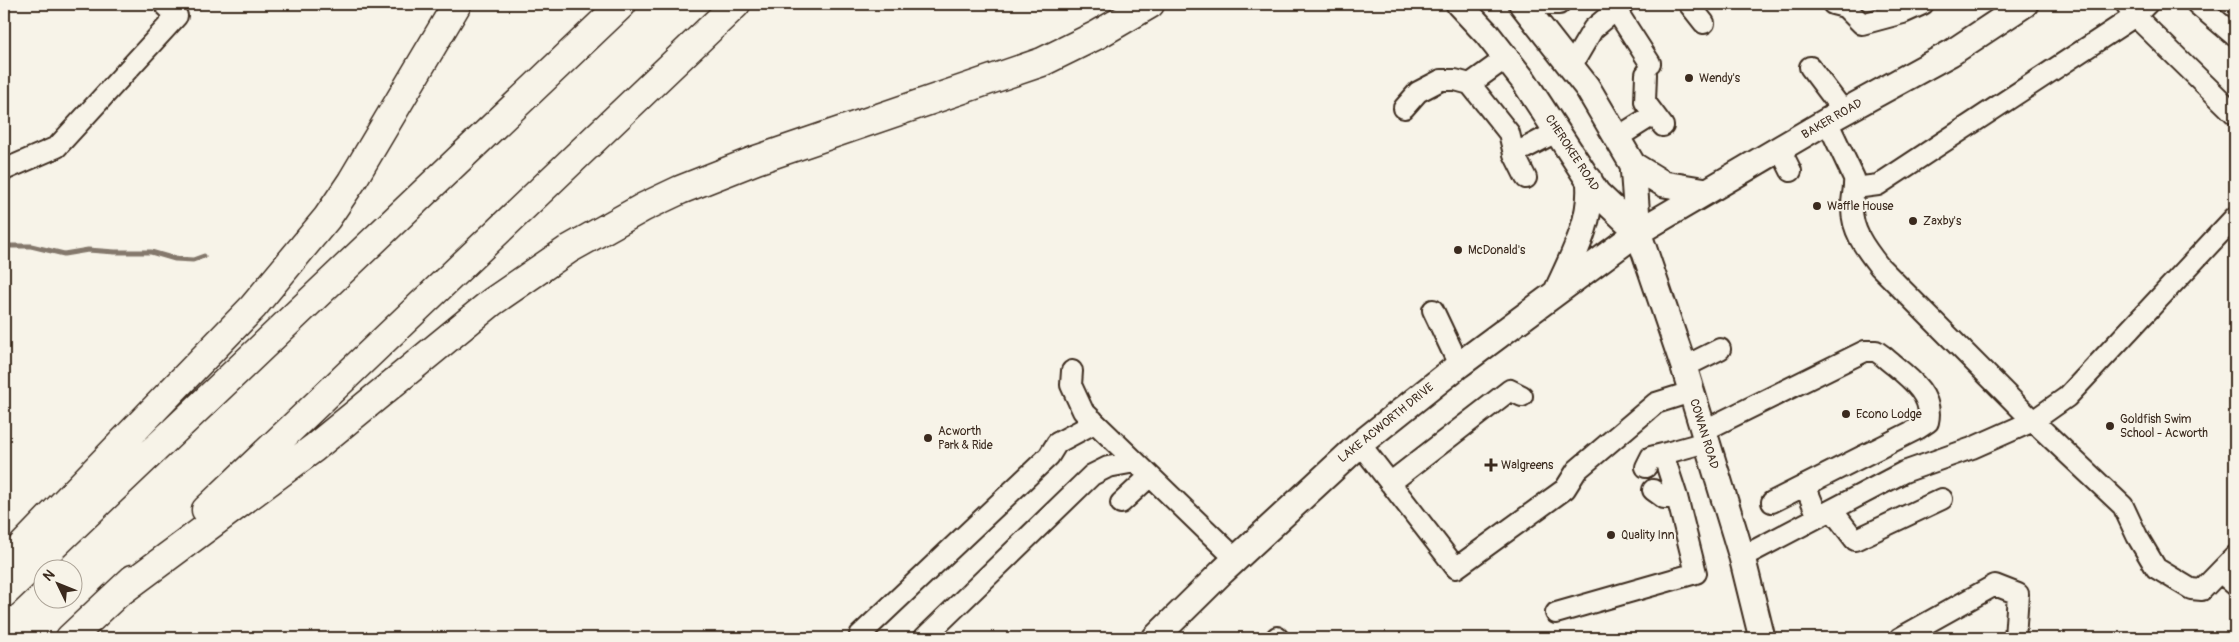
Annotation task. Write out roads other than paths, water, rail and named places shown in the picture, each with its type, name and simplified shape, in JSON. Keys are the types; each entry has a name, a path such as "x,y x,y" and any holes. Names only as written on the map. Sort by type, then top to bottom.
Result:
{"highway":[{"path":"4,565 253,307 316,232 352,181 457,4"},
{"path":"4,593 622,4"},
{"path":"70,638 736,4"},
{"path":"120,592 314,448 492,302 569,249 635,212 680,190 756,160 1042,62 1097,35 1150,4"}],"main road":[{"name":"CHEROKEE ROAD","path":"1459,4 1506,58 1558,131 1598,193 1638,232"},
{"path":"1522,4 1572,66 1618,137 1633,165 1638,232"},
{"name":"BAKER ROAD","path":"1638,232 1835,116 1950,53 2025,4"},
{"path":"1633,165 1664,184 1707,191"},
{"path":"1557,292 1581,237 1589,205 1589,179"},
{"name":"LAKE ACWORTH DRIVE","path":"1158,637 1236,559 1360,444 1459,365 1638,232"},
{"name":"COWAN ROAD","path":"1638,232 1684,367 1742,557 1762,638"}],"lane":[{"path":"4,170 57,148 176,16 164,4"},
{"path":"1533,4 1559,4"},
{"path":"1689,4 1704,22"},
{"path":"1833,4 1845,7 1862,24 1903,13 1923,4"},
{"path":"2197,4 2235,36"},
{"path":"1572,66 1593,29 1619,7 1648,69 1645,102 1658,120 1618,137"},
{"path":"1855,188 1878,185 2136,8 2235,114"},
{"path":"1470,84 1506,58"},
{"path":"1810,67 1835,116 1854,178 1855,188 1852,205 1854,227 1879,266 2033,421 2123,506 2137,536 2156,568 2191,589 2202,590 2235,556"},
{"path":"1404,108 1418,92 1441,80 1456,80 1470,84 1508,133 1514,154 1526,178"},
{"path":"1514,154 1558,131"},
{"path":"1780,149 1791,171"},
{"path":"1742,557 1904,472 1972,448 2033,421 2067,397 2235,217"},
{"path":"1434,310 1459,365"},
{"path":"1684,367 1720,349"},
{"path":"1646,467 1651,458 1705,437 1865,350 1876,351 1925,396 1930,414 1928,422 1772,502"},
{"path":"1072,372 1071,385 1083,411 1236,559"},
{"path":"1390,483 1510,390 1522,396"},
{"path":"1360,444 1456,568 1565,489 1577,470 1656,403 1691,392"},
{"path":"864,638 860,635 1049,456 1058,443 1087,426 1093,420"},
{"path":"1556,613 1696,573 1677,498 1663,454"},
{"path":"924,638 1092,475 1108,467 1135,462"},
{"path":"1120,503 1150,476"},
{"path":"1805,485 1825,513 1855,540 1942,499"},
{"path":"1653,490 1664,498 1677,498"},
{"path":"2220,572 2235,585"},
{"path":"1906,637 1995,585 2018,594 2015,638"}],"waterway":[{"path":"4,246 31,246 64,254 88,250 151,252 175,259 193,260 204,256"}],"place":[{"name":"Wendy's","path":"1689,78"},
{"name":"Waffle House","path":"1817,206"},
{"name":"Zaxby's","path":"1913,221"},
{"name":"McDonald's","path":"1458,250"},
{"name":"Econo Lodge","path":"1846,414"},
{"name":"Goldfish Swim School - Acworth","path":"2110,426"},
{"name":"Acworth Park & Ride","path":"928,438"},
{"name":"Walgreens","path":"1491,465"},
{"name":"Quality Inn","path":"1611,535"}]}
